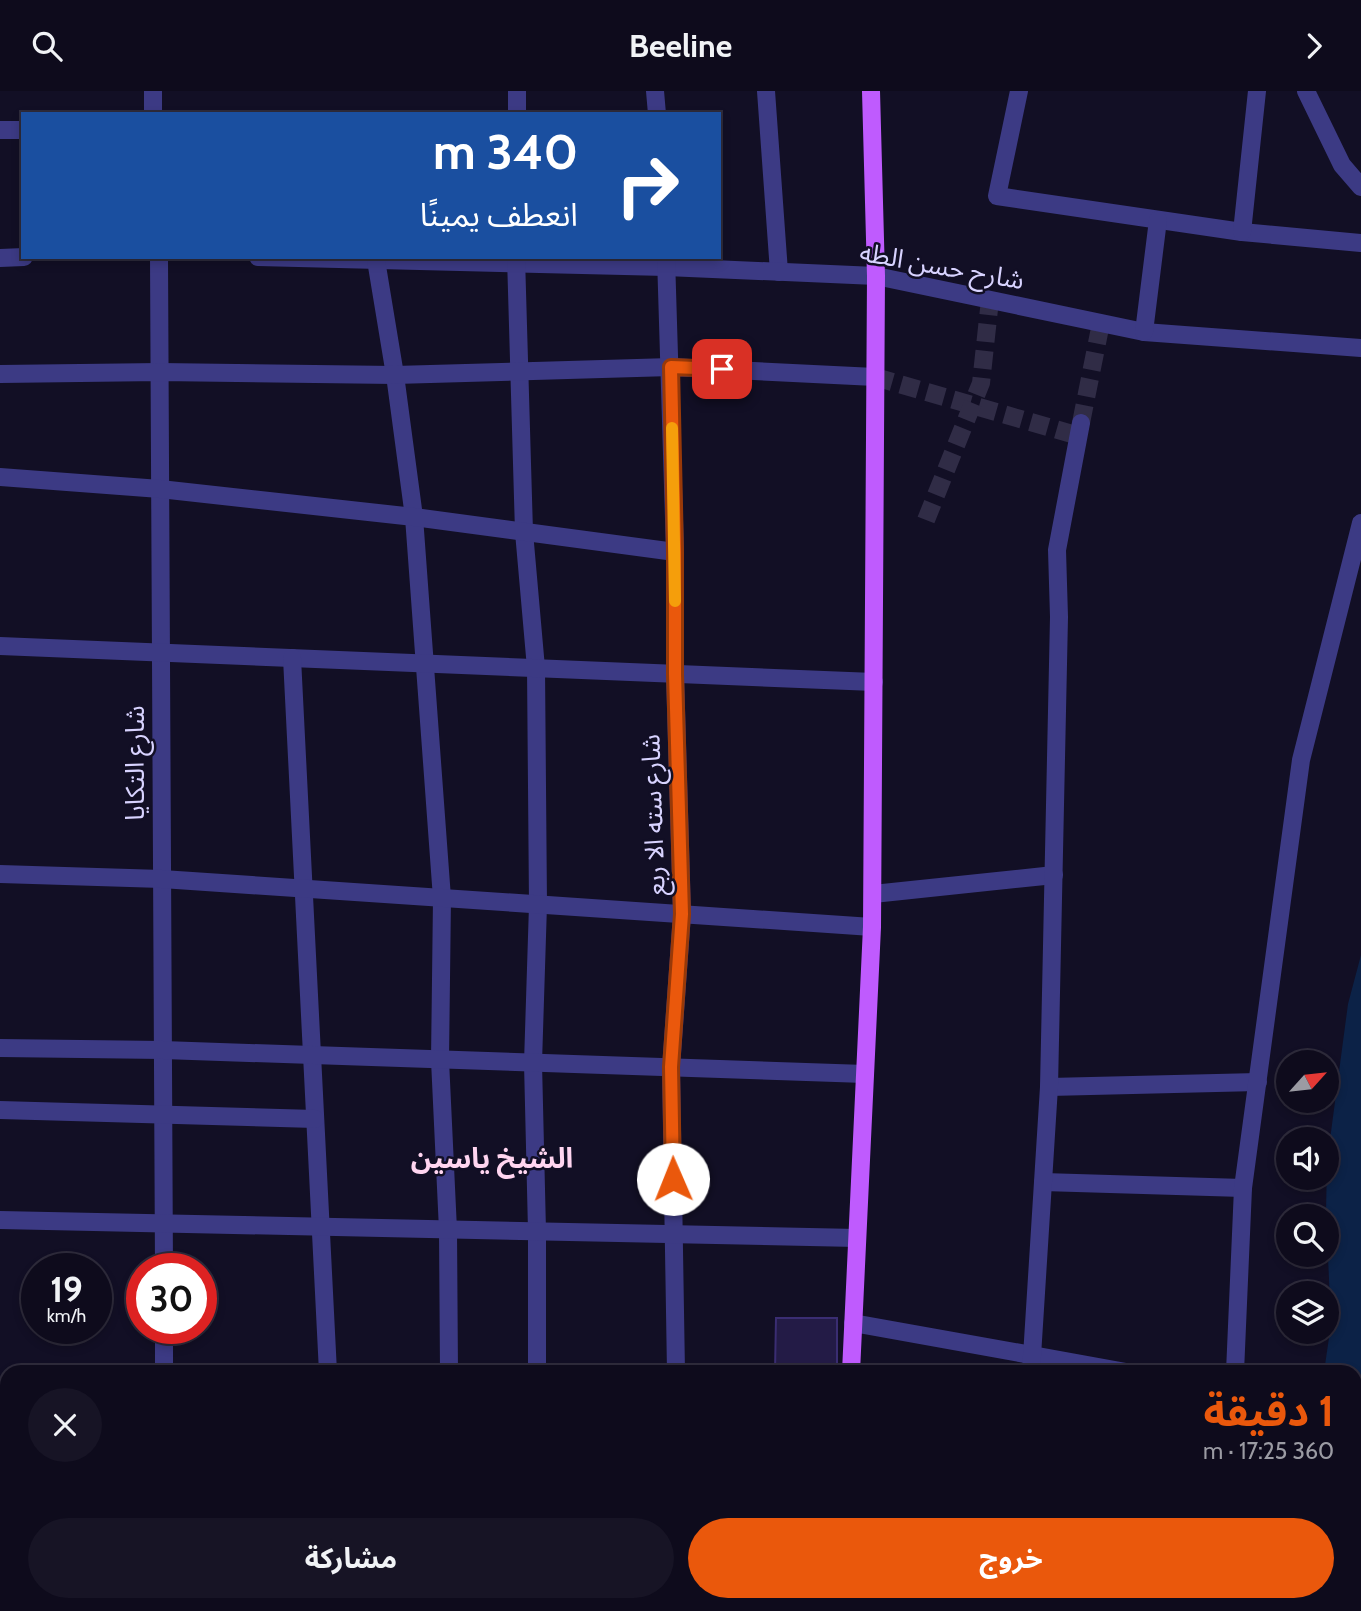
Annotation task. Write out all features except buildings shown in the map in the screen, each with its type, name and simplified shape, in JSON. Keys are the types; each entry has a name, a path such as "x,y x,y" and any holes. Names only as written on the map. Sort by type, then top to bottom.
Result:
{"main road":[{"path":"851,1365 873,894 876,276 871,91"}],"street":[{"path":"152,91 153,112"},
{"path":"517,91 517,112"},
{"path":"655,91 657,112"},
{"path":"766,91 779,272"},
{"path":"1019,91 997,196 1242,232 1361,243"},
{"path":"1242,232 1257,91"},
{"path":"1306,91 1342,165 1361,187"},
{"path":"0,130 21,130"},
{"path":"1144,332 1158,220"},
{"path":"0,258 21,257"},
{"name":"شارع التكايا","path":"159,259 164,1253"},
{"name":"شارح حسن الطه","path":"337,259 666,262 779,272 876,276 1144,332 1361,348"},
{"path":"376,260 396,375 414,517 442,898 440,1060 448,1230 449,1365"},
{"path":"516,260 524,532 536,668 538,905 533,1063 537,1365"},
{"name":"شارع سته الا ربع","path":"666,262 671,367 675,674 682,914 671,1067 676,1365"},
{"path":"0,374 160,372 396,375 671,367 875,377"},
{"path":"1031,1363 1049,1087 1059,617 1057,550 1081,423"},
{"path":"0,477 160,489 414,517 675,552"},
{"path":"1235,1365 1243,1188 1301,760 1361,523"},
{"path":"0,646 874,682"},
{"path":"292,658 328,1365"},
{"path":"0,874 162,879 872,927"},
{"path":"873,894 1054,875"},
{"path":"0,1048 163,1050 865,1074"},
{"path":"1049,1087 1258,1082"},
{"path":"0,1110 315,1119"},
{"path":"1043,1182 1243,1188"},
{"path":"0,1220 858,1238"},
{"path":"853,1323 1031,1363 1052,1365"},
{"path":"164,1344 164,1365"}],"water":[{"path":"1361,955 1361,1365 1325,1365 1328,1344 1339,1344 1339,1281 1329,1281 1328,1267 1339,1267 1339,1204 1326,1204 1326,1190 1339,1190 1339,1127 1332,1127 1334,1113 1339,1113 1339,1072 1348,1004"}],"tunnel":[{"path":"926,520 981,383 990,300"},
{"path":"1081,423 1101,323"},
{"path":"875,377 1079,436"}],"slow traffic":[{"path":"672,428 675,601"}],"district":[{"name":"الشيخ ياسين","path":"492,1158"}],"route":[{"path":"673,1179 671,1067 682,914 675,674 671,367 722,369"}]}
